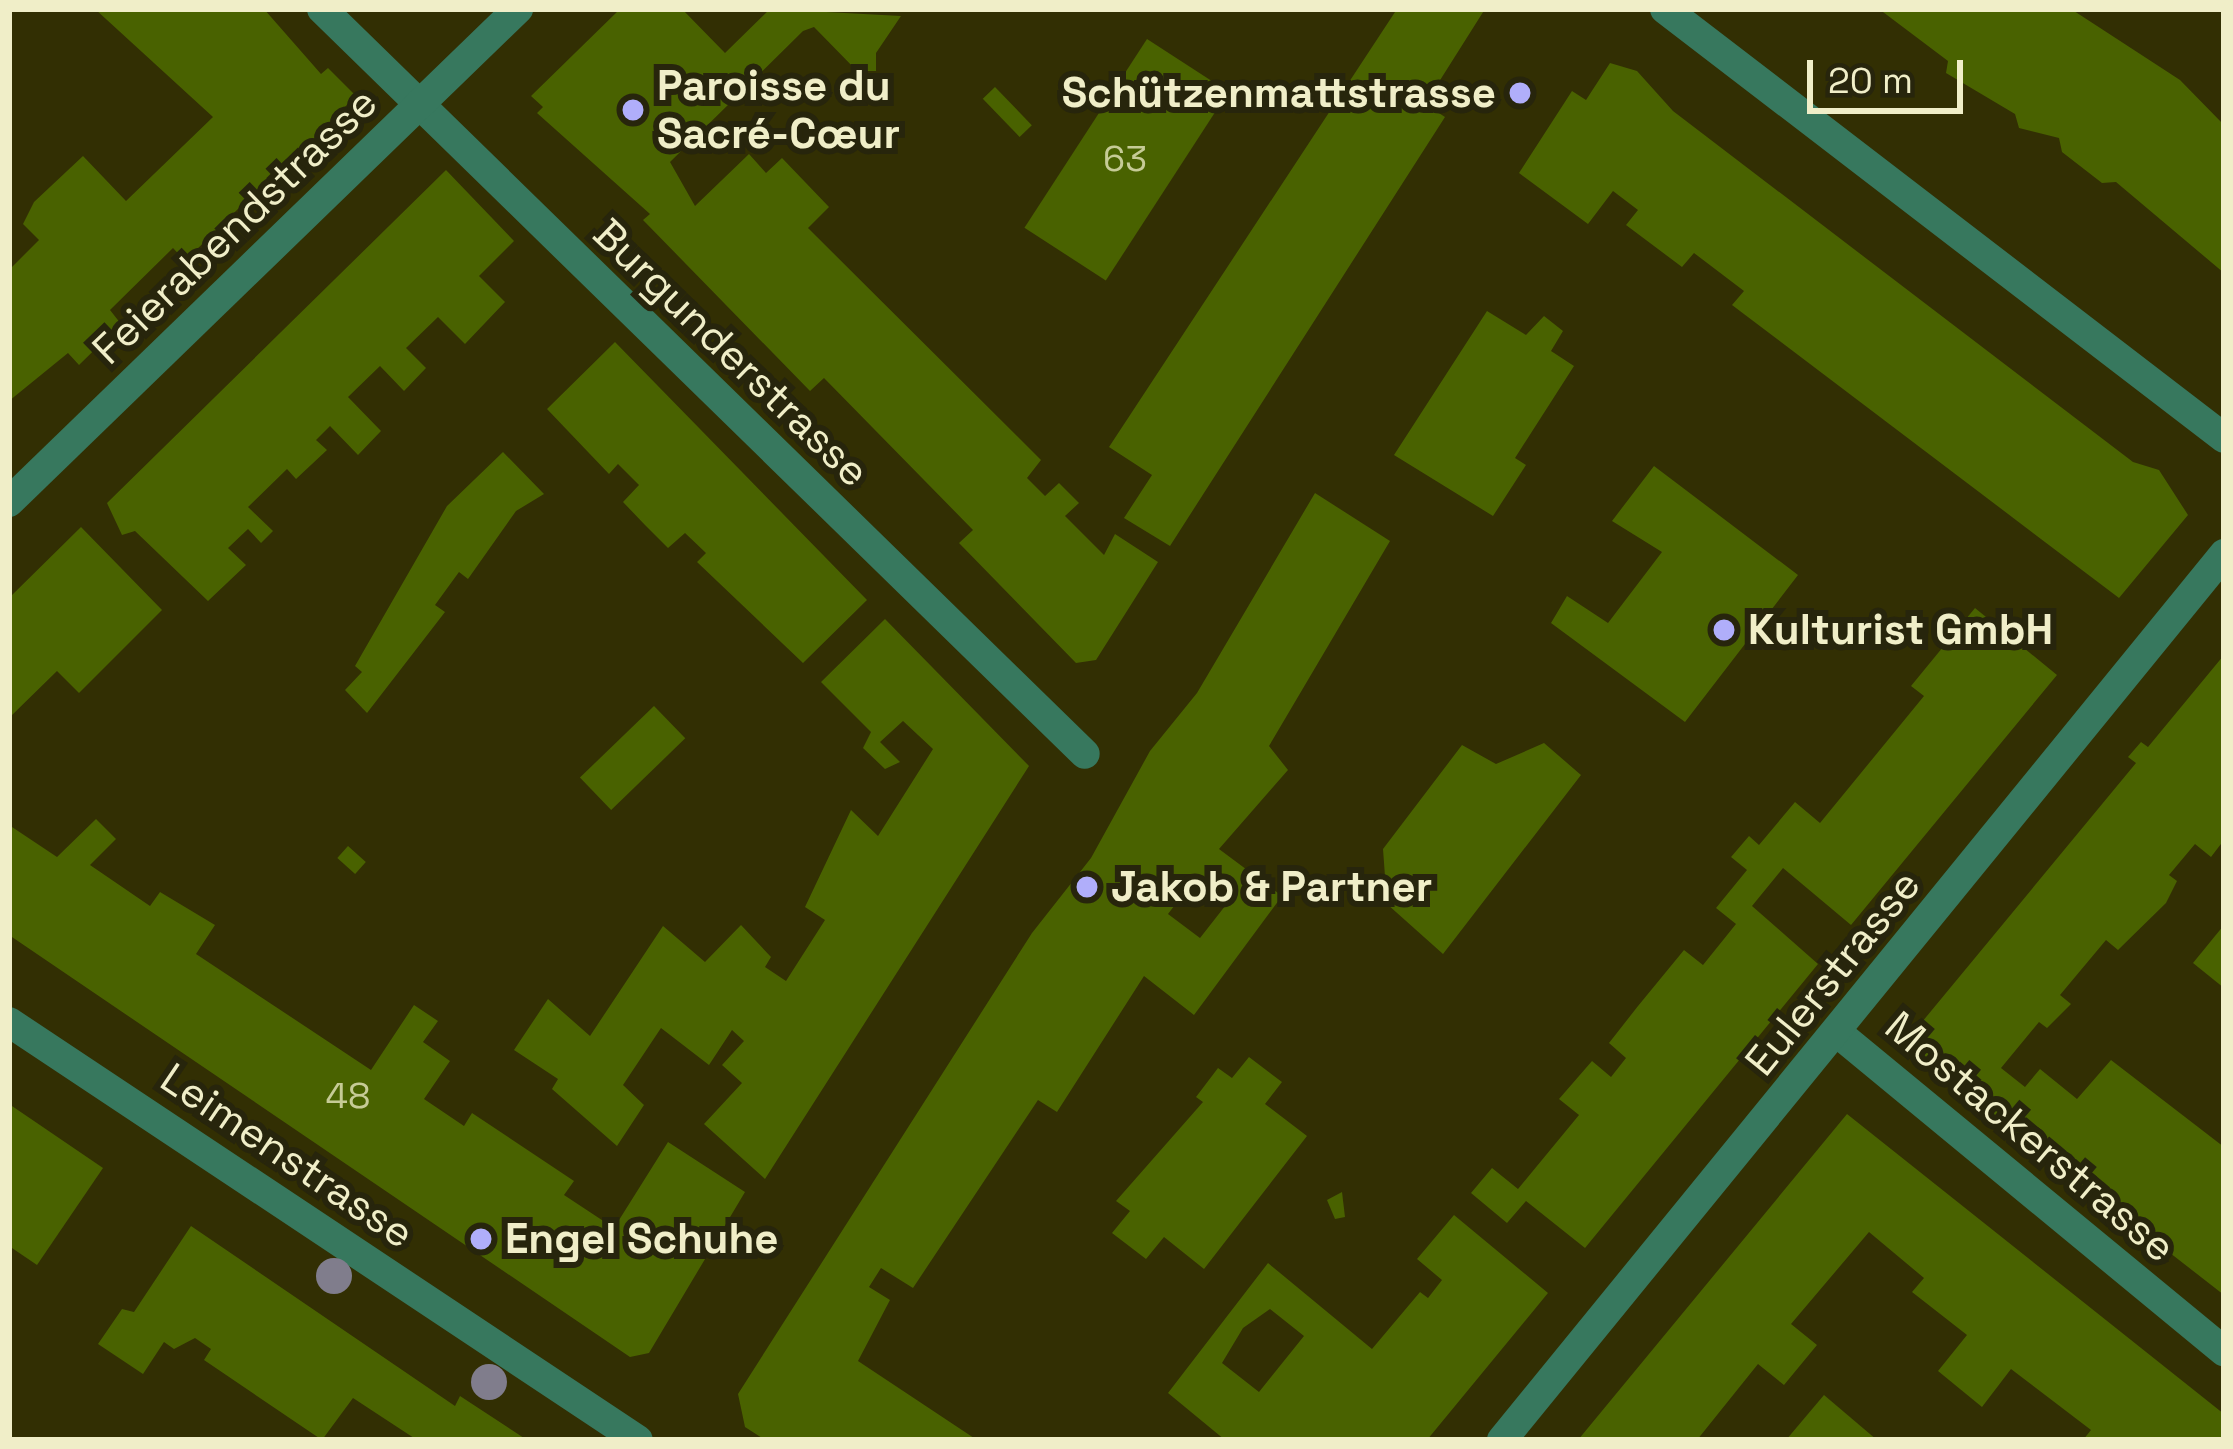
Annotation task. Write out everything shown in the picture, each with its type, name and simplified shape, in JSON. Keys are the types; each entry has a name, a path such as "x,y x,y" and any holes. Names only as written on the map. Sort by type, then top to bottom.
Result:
{"street":[{"name":"Burgunderstrasse","path":"322,9 417,108 1084,754"},
{"name":"Feierabendstrasse","path":"9,502 518,9"},
{"path":"1665,9 2224,438"},
{"name":"Eulerstrasse","path":"1502,1440 1839,1034 2224,554"},
{"name":"Leimenstrasse","path":"9,1022 638,1440"},
{"name":"Mostackerstrasse","path":"1839,1034 2224,1352"}],"building":[{"path":"95,9 264,9 321,74 328,68 355,95 302,159 295,153 185,261 173,248 110,310 121,324 79,365 68,353 9,401 9,270 39,240 23,224 34,202 83,156 126,201 213,117"},
{"path":"620,9 682,9 725,53 770,9 901,16 876,53 876,71 857,71 814,27 803,31 670,162 695,206 749,154 766,173 782,158 829,207 808,228 1041,460 1027,478 1045,496 1059,483 1079,503 1065,516 1104,555 1115,534 1158,562 1096,660 1076,663 959,543 973,530 824,378 810,391 643,220 650,214 537,113 543,107 531,96"},
{"path":"1397,9 1485,9 1425,104 1445,117 1170,546 1124,518 1152,475 1109,447"},
{"path":"1879,9 2071,9 2180,80 2224,125 2224,273 2116,182 2102,183 2062,152 2059,138 2019,128 2015,114 1946,73 1948,61"},
{"path":"1147,39 1228,92 1106,281 1024,228"},
{"path":"1610,63 1637,71 1673,111 2133,462 2159,470 2188,515 2119,598 1732,305 1744,291 1694,253 1682,267 1626,225 1638,210 1613,191 1588,224 1519,173 1572,91 1586,100"},
{"path":"995,87 1032,125 1020,137 983,99"},
{"path":"446,170 514,241 479,276 505,302 465,344 438,317 406,348 426,368 404,391 380,366 348,397 381,431 358,455 330,426 316,440 327,450 296,479 287,469 248,507 273,531 261,543 248,529 228,548 246,565 208,601 135,531 122,535 107,503"},
{"path":"1487,311 1526,335 1544,316 1563,331 1551,351 1574,366 1515,458 1526,465 1493,516 1394,455"},
{"path":"615,342 867,600 803,663 697,562 706,553 685,533 668,548 623,502 639,485 618,464 609,474 547,409"},
{"path":"503,452 544,494 516,511 468,579 459,572 435,605 445,612 367,713 345,690 362,672 355,666 447,506"},
{"path":"1654,466 1798,575 1685,722 1551,623 1567,596 1608,623 1662,552 1612,521"},
{"path":"1315,493 1390,541 1269,746 1288,770 1219,849 1282,896 1194,1015 1144,976 1057,1112 1038,1100 913,1288 881,1268 869,1287 890,1300 858,1361 977,1440 765,1440 745,1427 738,1394 1032,933 1091,858 1150,751 1197,693","holes":["1196,877 1229,901 1200,938 1168,914"]},
{"path":"81,527 162,610 79,693 57,671 9,718 9,598"},
{"path":"1975,608 2057,675 1851,925 1783,868 1752,906 1818,964 1585,1248 1526,1201 1507,1223 1471,1193 1492,1168 1518,1189 1579,1115 1559,1099 1592,1061 1611,1077 1626,1058 1609,1043 1638,1006 1684,950 1703,965 1736,924 1716,908 1747,870 1731,857 1749,836 1759,845 1795,802 1820,823 1924,696 1911,686"},
{"path":"885,619 1029,766 765,1179 704,1124 742,1083 722,1065 744,1041 732,1030 709,1065 661,1028 623,1085 644,1105 617,1146 552,1089 558,1079 514,1050 548,999 590,1036 663,926 705,962 741,925 771,957 765,967 786,981 825,920 805,907 851,810 878,836 933,749 903,721 880,742 900,762 885,769 863,748 871,732 821,682"},
{"path":"2224,655 2224,840 2211,857 2195,844 2169,875 2177,881 2166,903 2118,950 2106,940 2060,995 2071,1004 2047,1028 2039,1022 2001,1068 2025,1087 2040,1069 2077,1099 2111,1060 2224,1147 2224,1295 1903,1045 2136,763 2128,757 2141,742 2148,747"},
{"path":"654,706 685,738 611,810 580,778"},
{"path":"1544,743 1581,775 1443,954 1387,904 1383,849 1462,745 1496,764"},
{"path":"96,819 116,839 90,865 150,906 160,892 215,925 196,954 371,1070 414,1005 438,1021 423,1042 450,1061 424,1099 464,1126 472,1113 574,1181 564,1195 614,1228 668,1142 745,1192 649,1353 630,1357 9,935 9,825 57,857"},
{"path":"348,846 366,862 355,874 337,858"},
{"path":"2224,925 2224,988 2193,963"},
{"path":"1249,1057 1282,1082 1265,1104 1307,1136 1204,1269 1164,1237 1146,1259 1112,1233 1130,1211 1116,1201 1203,1102 1196,1097 1218,1068 1232,1078"},
{"path":"9,1104 103,1168 37,1265 9,1246"},
{"path":"1847,1114 2224,1414 2224,1440 2083,1440 2091,1430 2011,1369 1982,1407 1938,1371 1967,1335 1912,1292 1924,1278 1869,1232 1791,1324 1817,1345 1784,1385 1758,1364 1697,1440 1578,1440"},
{"path":"1342,1192 1345,1217 1335,1219 1327,1200"},
{"path":"1454,1215 1548,1293 1427,1440 1225,1440 1168,1393 1268,1263 1372,1349 1420,1292 1428,1298 1442,1280 1417,1259","holes":["1270,1309 1304,1336 1259,1392 1222,1363 1243,1328"]},
{"path":"191,1226 455,1406 460,1396 527,1440 417,1440 353,1398 322,1440 204,1360 211,1349 195,1338 174,1349 164,1342 143,1374 98,1344 122,1309 134,1312"},
{"path":"1824,1395 1877,1440 1786,1440"}],"place":[{"name":"Schützenmattstrasse","path":"1520,93"},
{"name":"Paroisse du Sacré-Cœur","path":"633,110"},
{"name":"Kulturist GmbH","path":"1724,630"},
{"name":"Jakob & Partner","path":"1087,887"},
{"name":"Engel Schuhe","path":"481,1239"}]}
